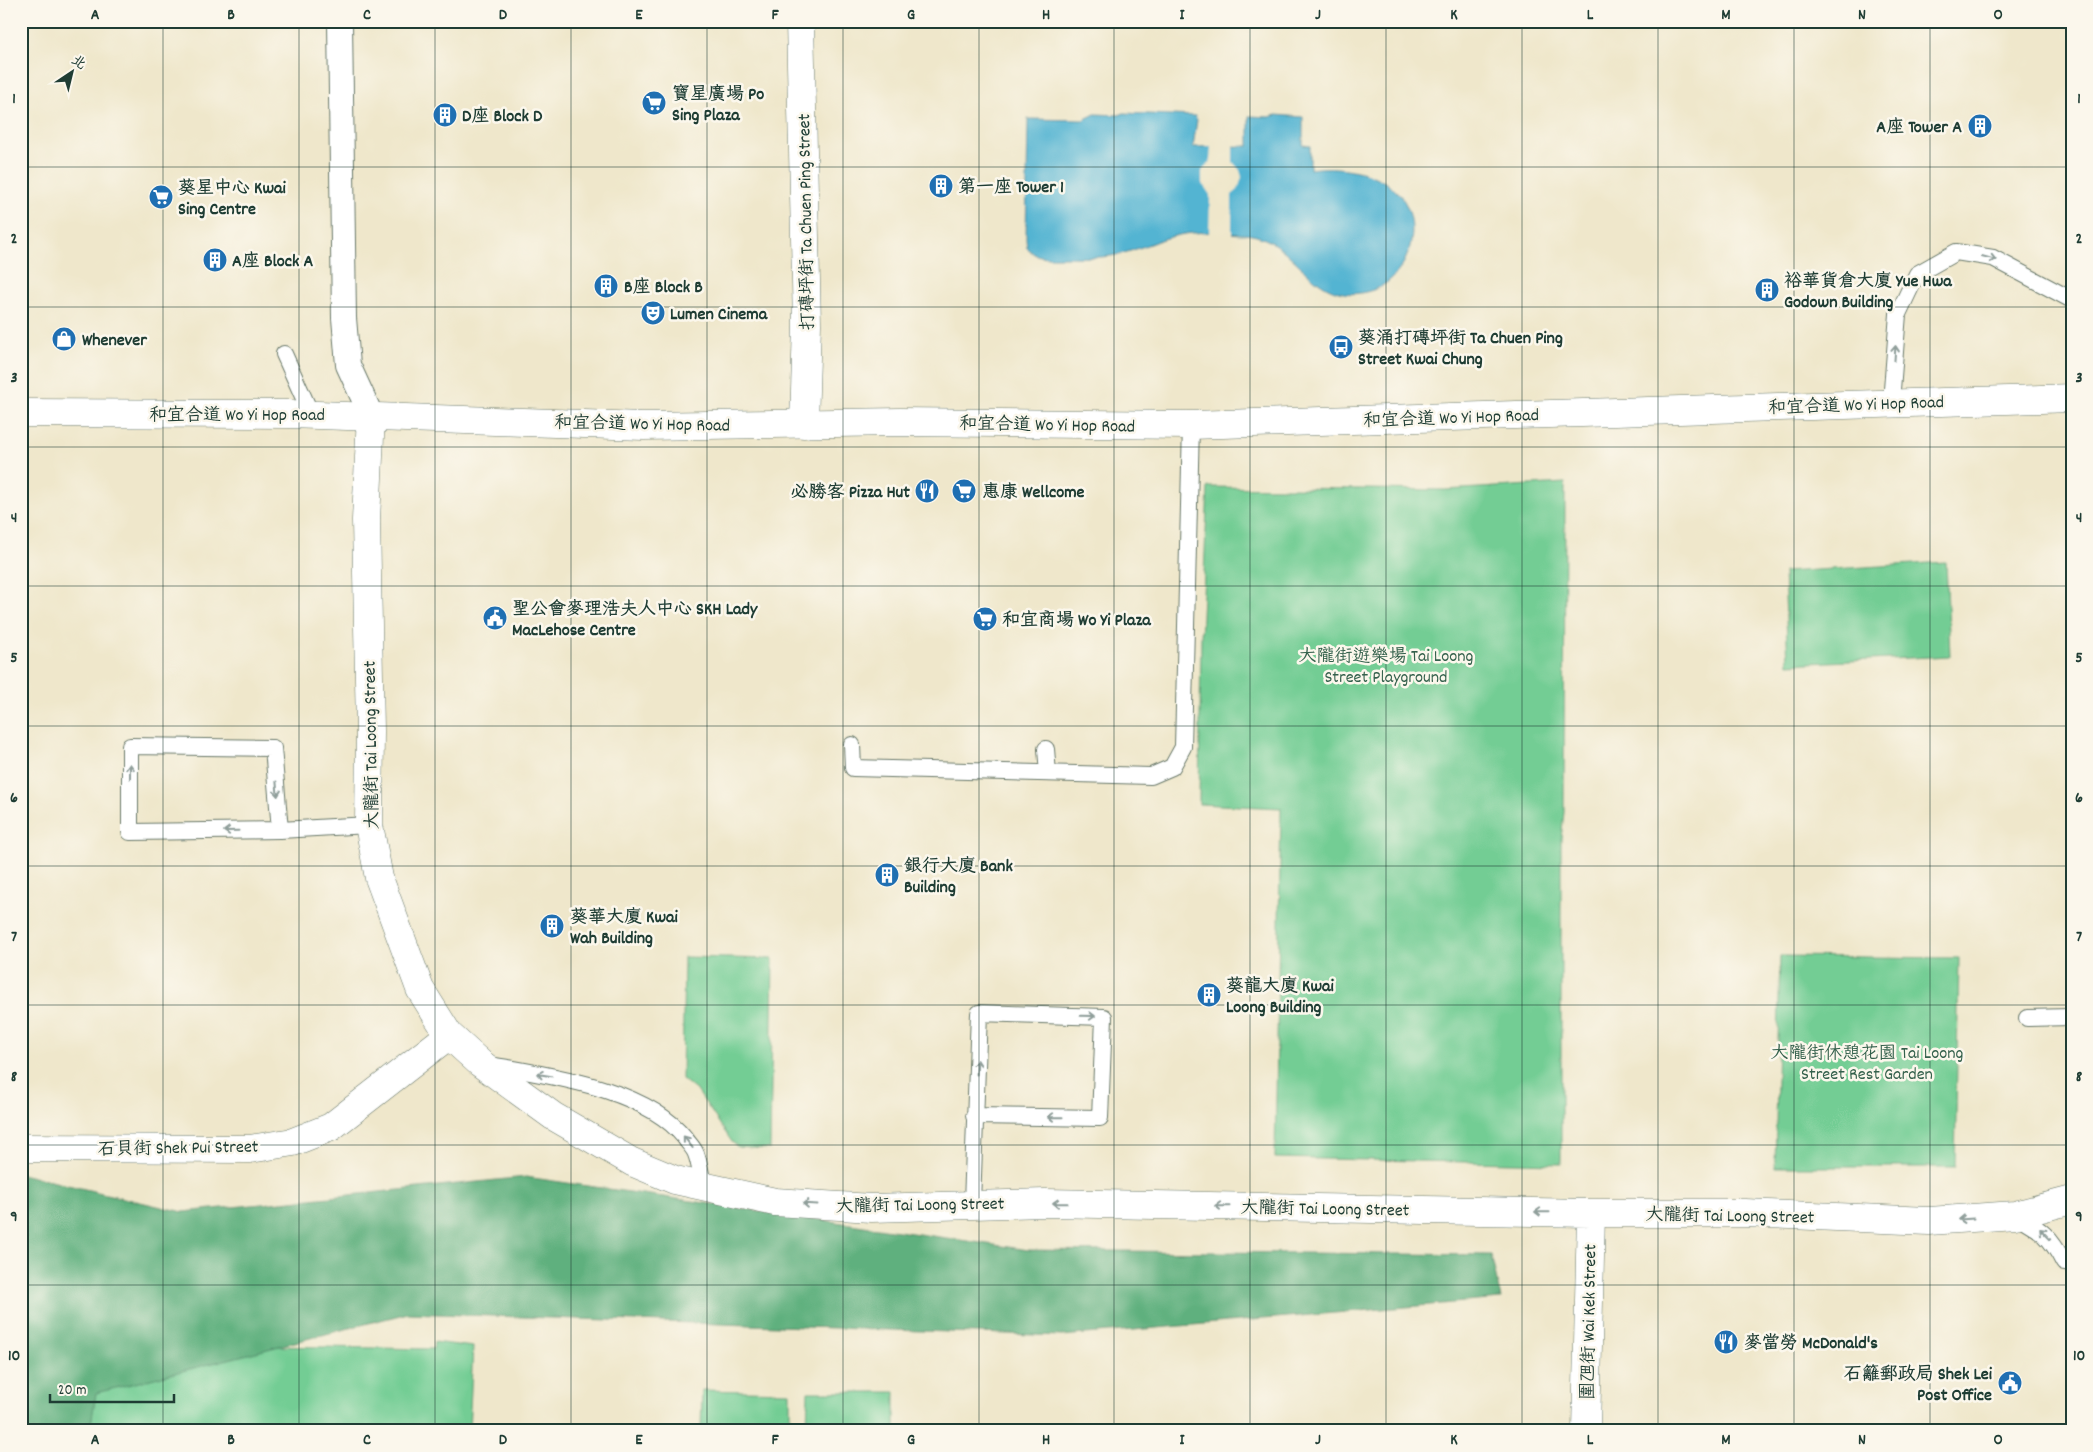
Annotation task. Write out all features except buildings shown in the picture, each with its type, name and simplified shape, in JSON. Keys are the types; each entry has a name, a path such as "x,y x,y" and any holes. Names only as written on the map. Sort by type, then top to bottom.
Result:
{"street":[{"path":"340,21 344,318 348,365 371,416"},
{"name":"打磚坪街 Ta Chuen Ping Street","path":"800,21 807,324 804,424"},
{"name":"和宜合道 Wo Yi Hop Road","path":"21,413 311,414 644,426 804,424 1191,425 1892,402 2072,398"},
{"name":"大隴街 Tai Loong Street","path":"371,416 366,520 370,731 369,825 378,878 420,989 449,1035 480,1063 553,1116 632,1162 675,1180 704,1188 785,1203 872,1208 972,1203 1591,1213 1745,1213 1929,1221 2015,1215 2072,1200"},
{"name":"石貝街 Shek Pui Street","path":"21,1148 250,1149 293,1142 331,1127 449,1035"},
{"name":"圍乪街 Wai Kek Street","path":"1586,1431 1591,1213"}],"lane":[{"path":"1892,402 1898,314 1917,274 1956,252 1993,258 2072,300"},
{"path":"284,354 311,414"},
{"path":"852,744 853,768 1151,776 1172,767 1183,747 1191,425"},
{"path":"280,830 273,748 130,746 130,832 280,830 369,825"},
{"path":"1046,748 1048,772"},
{"path":"972,1203 974,1116 980,1014 1104,1017 1100,1118 974,1116"},
{"path":"2027,1018 2072,1017"},
{"path":"480,1063 572,1080 608,1091 651,1111 676,1127 696,1153 704,1188"},
{"path":"2015,1215 2040,1228 2055,1245 2064,1263"}],"green space":[{"name":"大隴街遊樂場 Tai Loong Street Playground","path":"1565,483 1564,812 1561,839 1561,1164 1275,1158 1281,808 1199,804 1201,638 1208,487 1445,490"},
{"path":"1946,562 1950,656 1788,664 1784,572"},
{"name":"大隴街休憩花園 Tai Loong Street Rest Garden","path":"1780,956 1959,958 1955,1167 1775,1167"},
{"path":"684,957 773,959 770,1149 738,1147 732,1142 698,1092 682,1079"},
{"path":"21,1174 183,1212 526,1177 1029,1250 1491,1255 1501,1299 1062,1336 408,1313 96,1393 90,1431 21,1431"},
{"path":"49,1342 433,1349 434,1342 473,1347 469,1431 47,1431"},
{"path":"702,1390 790,1392 790,1431 701,1431"},
{"path":"808,1392 895,1392 895,1431 807,1431"}],"water":[{"path":"1124,113 1195,116 1197,120 1193,147 1249,146 1249,116 1303,117 1303,145 1310,146 1310,169 1355,170 1386,183 1405,202 1410,215 1412,230 1405,260 1386,283 1373,290 1351,294 1333,290 1318,282 1277,246 1261,238 1242,234 1206,232 1177,235 1124,253 1102,257 1049,257 1034,254 1027,248 1026,239 1028,119 1083,120 1095,114 1119,115"}],"pier":[{"path":"1233,143 1233,162 1240,170 1242,177 1238,190 1232,195 1232,237 1209,234 1210,195 1202,183 1202,171 1210,161 1211,144"}],"place":[{"name":"寶星廣場 Po Sing Plaza","path":"654,103"},
{"name":"D座 Block D","path":"445,115"},
{"name":"A座 Tower A","path":"1980,126"},
{"name":"第一座 Tower 1","path":"941,186"},
{"name":"葵星中心 Kwai Sing Centre","path":"161,197"},
{"name":"A座 Block A","path":"215,260"},
{"name":"B座 Block B","path":"606,286"},
{"name":"裕華貨倉大廈 Yue Hwa Godown Building","path":"1767,290"},
{"name":"Lumen Cinema","path":"653,313"},
{"name":"Whenever","path":"64,339"},
{"name":"葵涌打磚坪街 Ta Chuen Ping Street Kwai Chung","path":"1341,347"},
{"name":"必勝客 Pizza Hut","path":"927,491"},
{"name":"惠康 Wellcome","path":"964,491"},
{"name":"聖公會麥理浩夫人中心 SKH Lady MacLehose Centre","path":"495,618"},
{"name":"和宜商場 Wo Yi Plaza","path":"985,619"},
{"name":"銀行大廈 Bank Building","path":"887,875"},
{"name":"葵華大廈 Kwai Wah Building","path":"552,926"},
{"name":"葵龍大廈 Kwai Loong Building","path":"1209,995"},
{"name":"麥當勞 McDonald's","path":"1726,1342"},
{"name":"石籬郵政局 Shek Lei Post Office","path":"2010,1383"}]}
